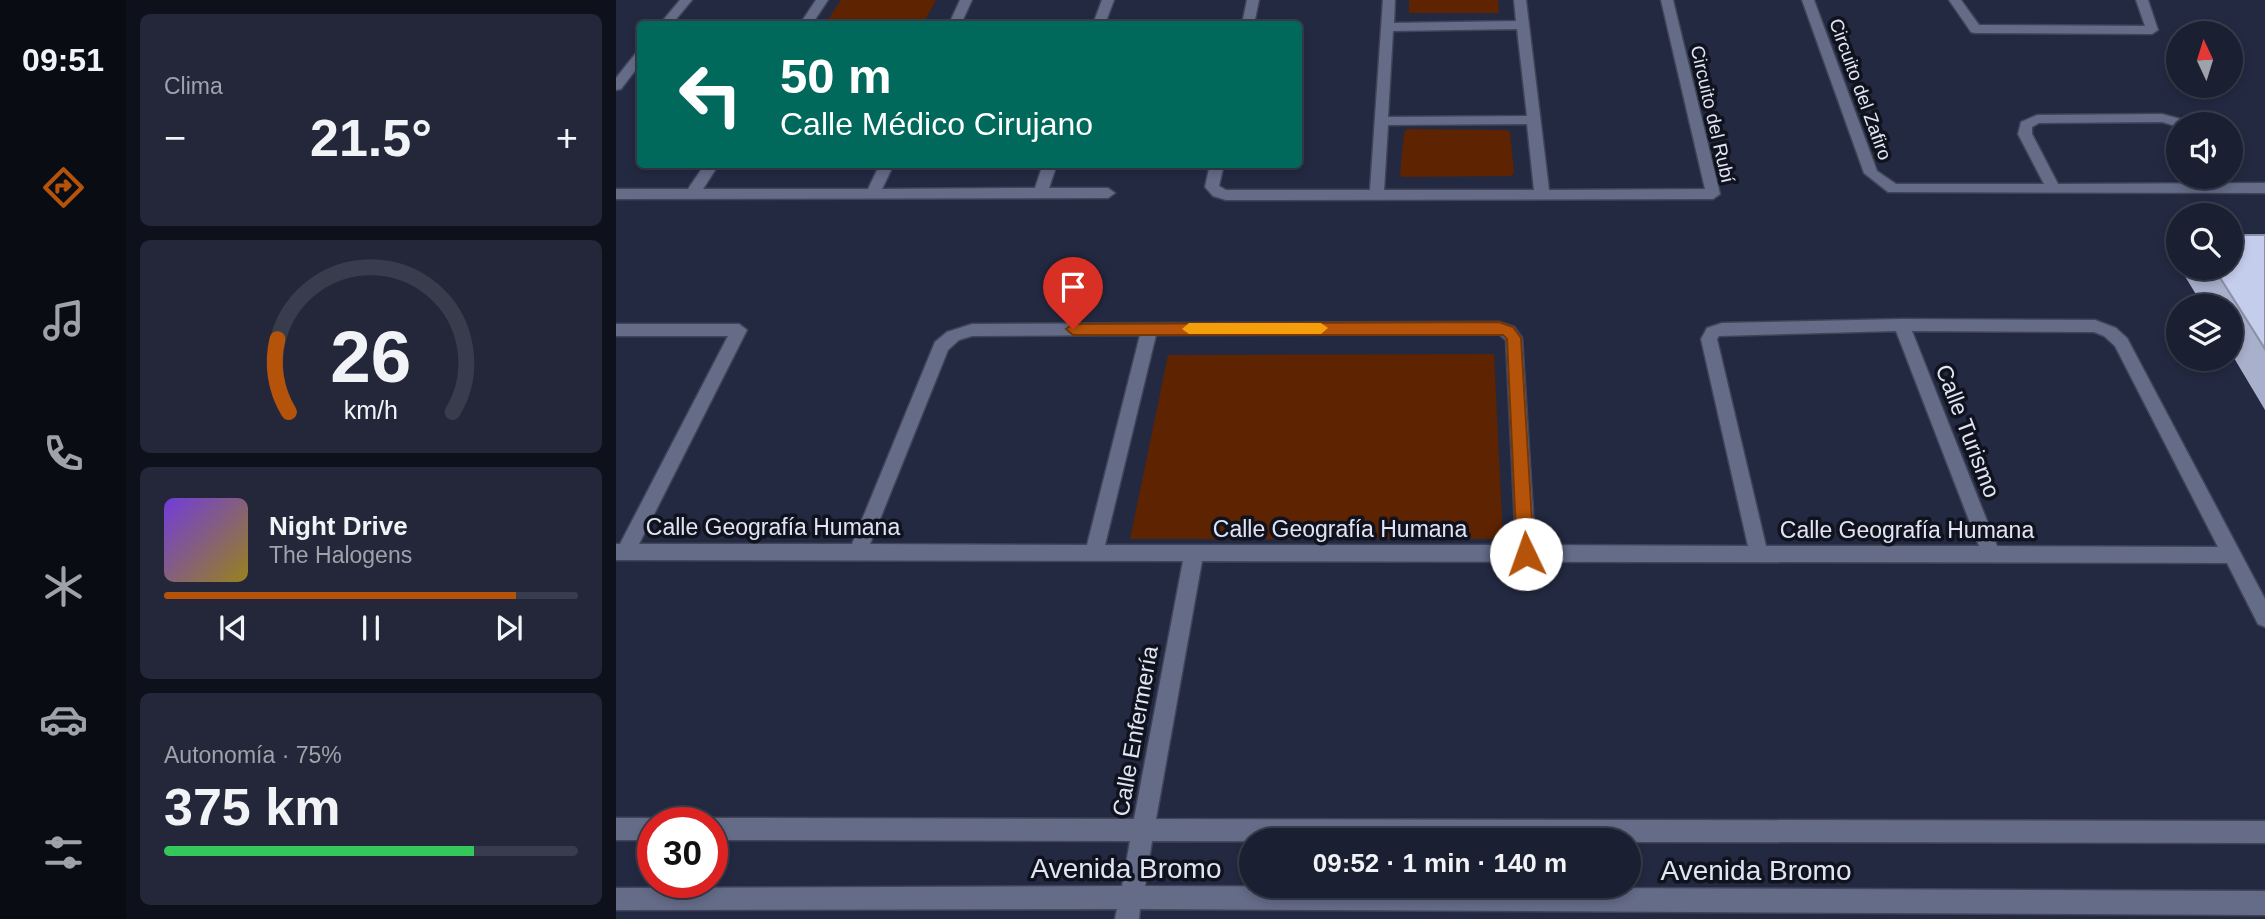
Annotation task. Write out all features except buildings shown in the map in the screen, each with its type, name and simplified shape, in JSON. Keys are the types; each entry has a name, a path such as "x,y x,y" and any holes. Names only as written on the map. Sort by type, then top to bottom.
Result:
{"street":[{"path":"668,21 686,0"},
{"path":"808,21 822,0"},
{"path":"956,21 967,0"},
{"path":"1100,21 1108,0"},
{"path":"1249,21 1253,0"},
{"path":"1377,195 1389,0"},
{"path":"1520,0 1542,194"},
{"name":"Circuito del Rubí","path":"1216,168 1212,187 1218,193 1226,195 1713,194 1667,0"},
{"name":"Circuito del Zafiro","path":"1808,0 1871,173 1893,189 2166,184"},
{"path":"1955,0 1975,29 2152,30 2142,0"},
{"path":"1388,27 1524,25"},
{"path":"616,86 637,60"},
{"path":"2053,188 2025,134 2026,125 2037,119 2166,119"},
{"path":"1381,121 1534,120"},
{"path":"692,194 709,168"},
{"path":"873,193 885,168"},
{"path":"1040,193 1049,168"},
{"name":"Circuito del Zafiro","path":"2243,185 2265,188"},
{"path":"616,194 1108,193"},
{"path":"1759,554 1709,339 1713,332 1722,329 1902,325 2095,326 2110,332 2121,342 2265,618"},
{"name":"Calle Turismo","path":"1902,325 1991,554"},
{"path":"858,552 941,346 953,336 972,330 1499,328 1508,331 1514,338 1526,554"},
{"path":"1094,552 1150,329"},
{"path":"616,330 739,330 620,552"},
{"name":"Calle Geografía Humana","path":"620,552 2232,555"},
{"name":"Calle Enfermería","path":"1129,908 1194,553"},
{"path":"616,828 637,829"},
{"name":"Avenida Bromo","path":"728,829 1143,832 2265,832"},
{"name":"Avenida Bromo","path":"616,898 1129,908 2265,903"}],"shaded area":[{"path":"841,0 936,0 925,21 827,21"},
{"path":"1409,0 1498,0 1499,13 1409,13"},
{"path":"1407,129 1506,130 1510,132 1514,173 1511,176 1403,177 1400,174 1404,133"},
{"path":"1494,354 1503,539 1130,539 1168,355"}],"slow traffic":[{"path":"1189,329 1321,328"}],"route":[{"path":"1073,329 1499,328 1508,331 1514,338 1526,554"}]}
